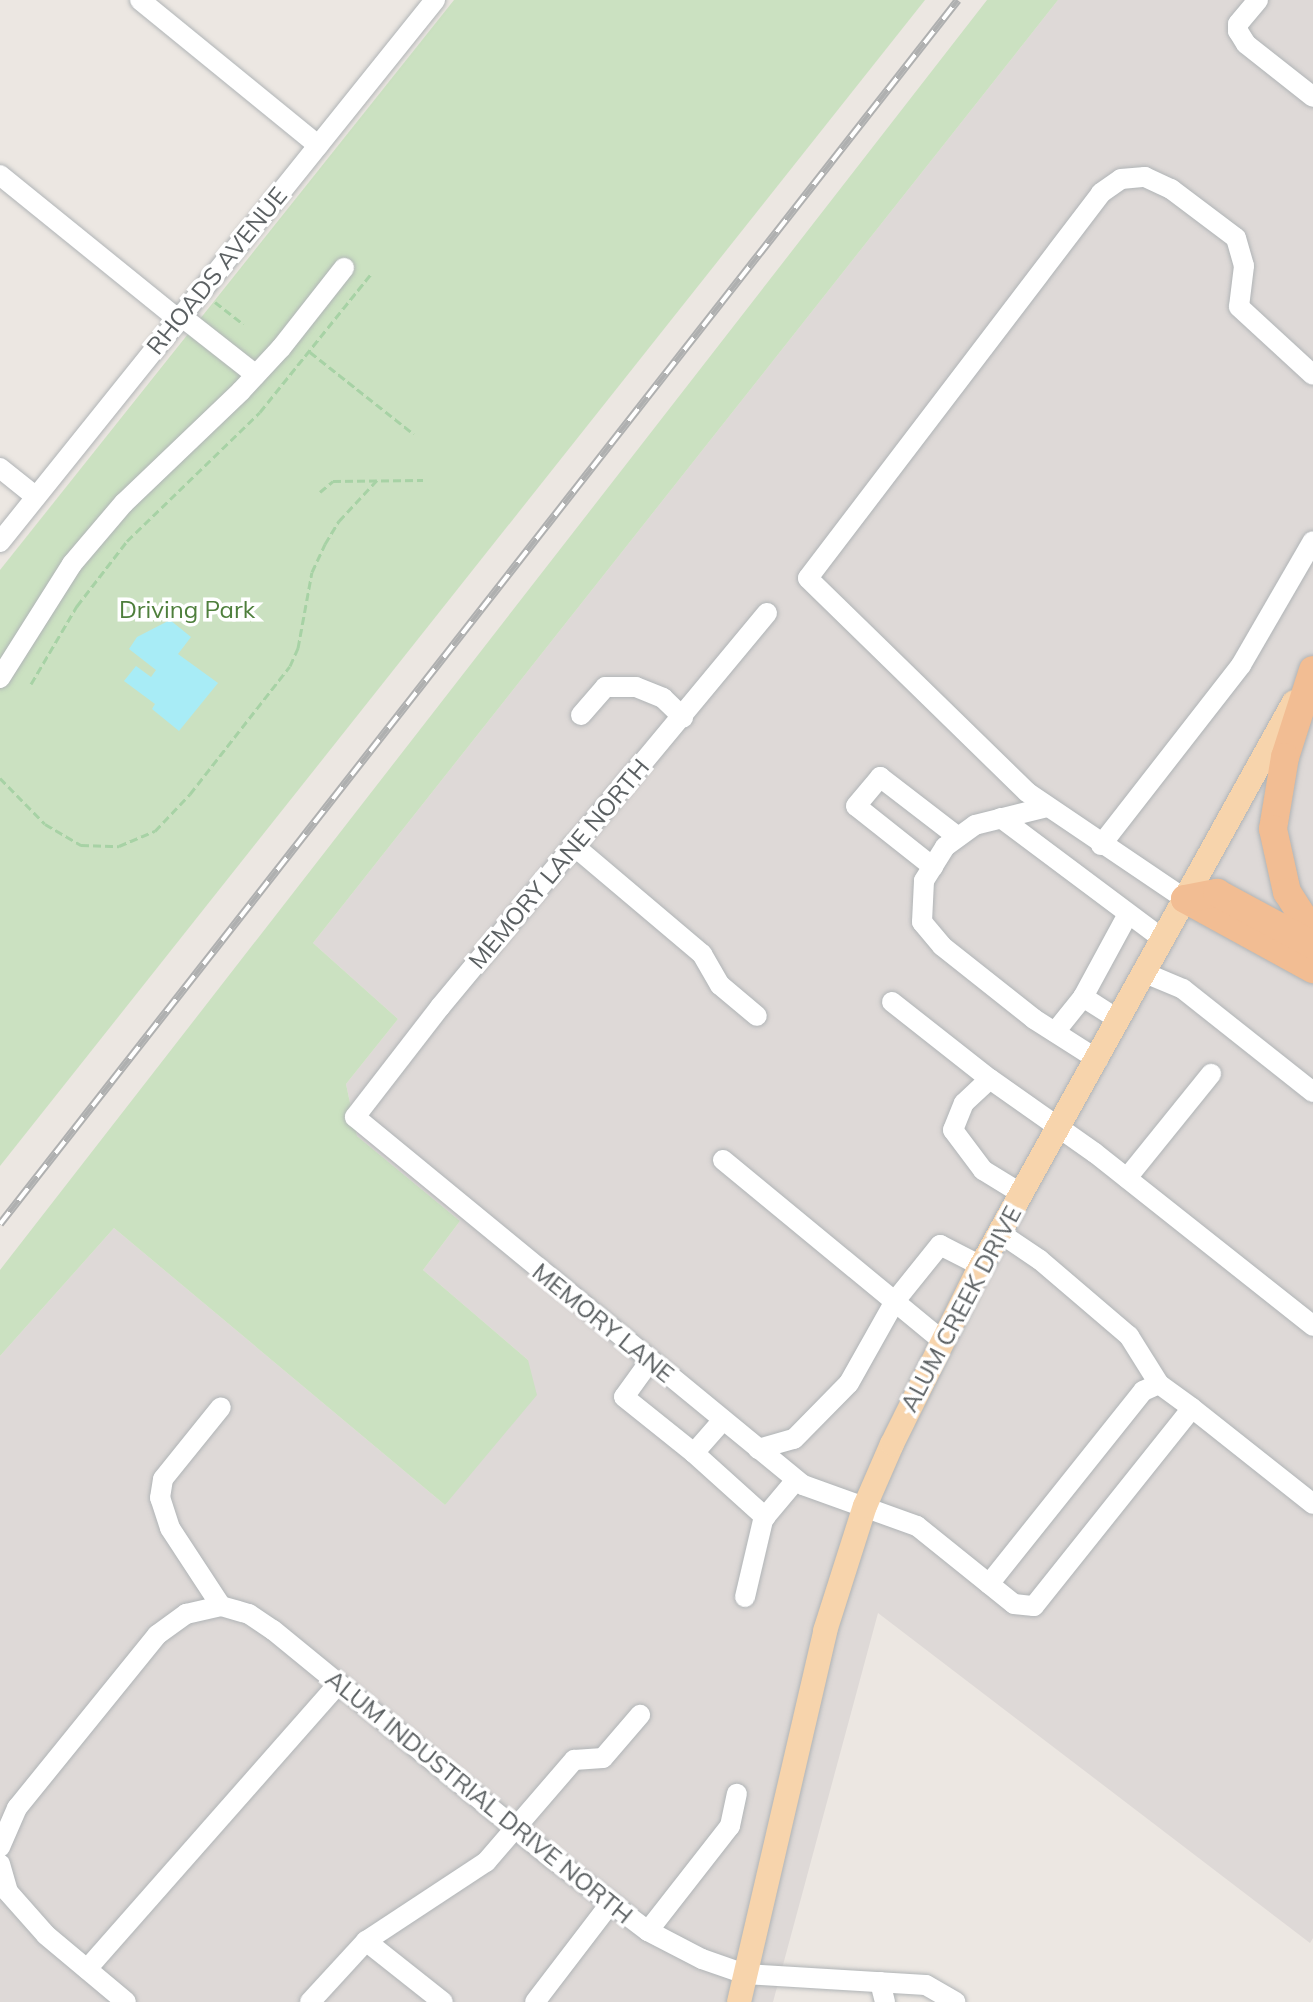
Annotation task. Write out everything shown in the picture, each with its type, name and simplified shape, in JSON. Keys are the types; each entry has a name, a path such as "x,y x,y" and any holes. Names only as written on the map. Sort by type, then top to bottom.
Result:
{"highway":[{"path":"1313,669 1285,757 1273,829 1287,892 1313,933"},
{"path":"1185,899 1217,893 1313,945"},
{"path":"1185,899 1313,969"}],"main road":[{"name":"ALUM CREEK DRIVE","path":"739,2002 821,1646 865,1506 941,1340 1313,669"}],"street":[{"path":"140,0 318,145"},
{"name":"RHOADS AVENUE","path":"0,542 435,0"},
{"path":"1258,0 1238,24 1238,31 1246,44 1313,97"},
{"path":"0,175 256,375"},
{"path":"1185,899 1027,792 808,578 1101,193 1121,179 1145,177 1171,189 1236,238 1244,266 1239,307 1313,375"},
{"path":"0,678 72,564 124,503 256,375 344,268"},
{"path":"0,468 35,496"},
{"path":"1101,845 1241,665 1313,541"},
{"name":"MEMORY LANE NORTH","path":"355,1117 573,845 767,613"},
{"path":"581,715 605,687 636,687 663,698 683,717"},
{"path":"933,867 856,806 864,796 880,777 958,837"},
{"path":"1047,807 975,825 945,847 924,881 922,922 942,946 1055,1032 1098,1060"},
{"path":"1001,818 1163,939"},
{"path":"573,845 702,954 720,985 757,1016"},
{"path":"1055,1032 1083,997 1128,914"},
{"path":"1145,973 1183,989 1313,1092"},
{"path":"1083,997 1119,1020"},
{"path":"892,1002 990,1079 1127,1178 1313,1326"},
{"path":"1127,1178 1211,1074"},
{"path":"990,1079 964,1103 953,1130 983,1170 1022,1194"},
{"name":"MEMORY LANE","path":"355,1117 796,1480 917,1526 1014,1604 1034,1606 1192,1408"},
{"path":"723,1160 941,1340"},
{"path":"1000,1233 1040,1260 1129,1336 1159,1384 1313,1504"},
{"path":"758,1449 794,1439 849,1383 895,1301 940,1245 981,1266"},
{"path":"650,1361 624,1397 694,1453 764,1516"},
{"path":"989,1584 1143,1391 1159,1384"},
{"path":"0,1847 17,1808 157,1635 186,1614 221,1606 170,1528 160,1498 163,1479 221,1407"},
{"path":"694,1453 723,1420"},
{"path":"745,1597 764,1516 796,1480"},
{"name":"ALUM INDUSTRIAL DRIVE NORTH","path":"221,1606 249,1614 610,1904 648,1931 702,1959 745,1974 883,1992 926,1985 955,2002"},
{"path":"87,1969 338,1684"},
{"path":"310,2002 366,1941 486,1862 574,1760 603,1758 640,1715"},
{"path":"648,1931 730,1826 737,1794"},
{"path":"0,1864 8,1892 46,1935 126,2002"},
{"path":"535,2002 610,1904"},
{"path":"366,1941 443,2002"}],"path":[{"path":"31,684 77,606 127,541 260,412 371,274"},
{"path":"201,290 243,324"},
{"path":"310,352 414,434"},
{"path":"0,778 45,824 81,845 119,846 155,831 190,794 290,666 298,648 312,572 339,521 377,480"},
{"path":"320,492 333,481 423,480"}],"shaded area":[{"path":"1058,0 1313,0 1313,1938 1310,1943 878,1613 773,2002 0,2002 0,1356 114,1228 445,1505 528,1360 423,1270 460,1221 357,1136 346,1084 398,1019 313,943"}],"green space":[{"name":"Driving Park","path":"454,0 925,0 0,1166 0,570"},
{"path":"987,0 1058,0 313,943 398,1019 346,1084 357,1136 460,1221 423,1270 528,1360 537,1395 445,1505 114,1228 0,1356 0,1270"}],"water":[{"path":"170,620 191,637 178,654 218,683 179,731 152,709 155,704 124,681 136,666 151,677 156,670 129,649 137,637"}],"railway":[{"path":"0,1224 958,0"}]}
